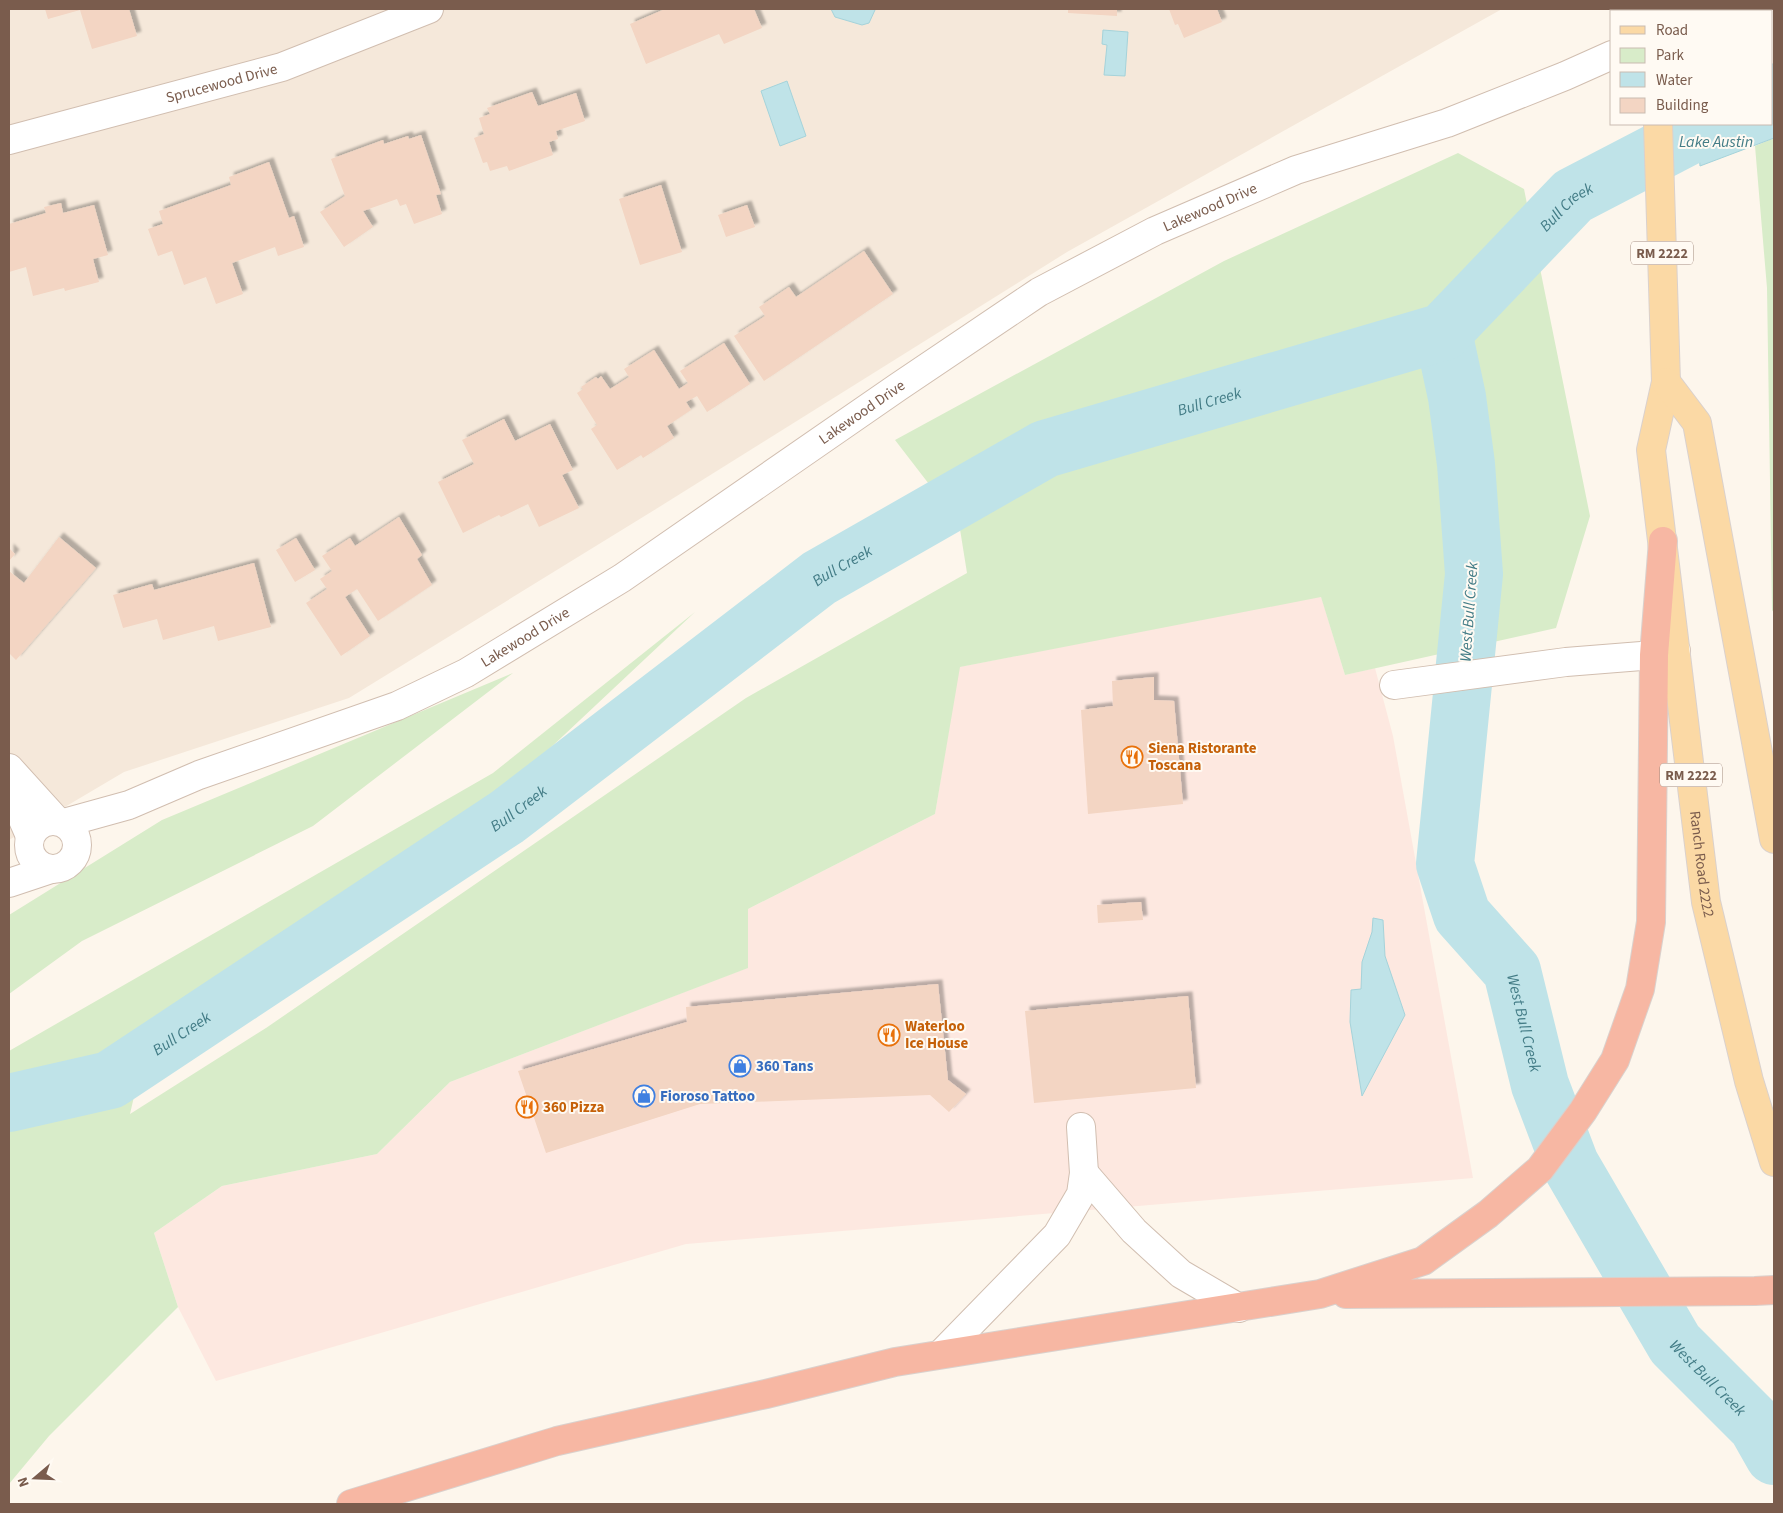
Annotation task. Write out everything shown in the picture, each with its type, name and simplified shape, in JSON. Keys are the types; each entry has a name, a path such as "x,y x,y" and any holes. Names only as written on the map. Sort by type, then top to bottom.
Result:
{"highway":[{"path":"351,1504 557,1441 766,1394 894,1362 1320,1294 1423,1261 1488,1214 1540,1169 1583,1111 1615,1060 1640,989 1651,922 1665,653 1662,541"},
{"path":"1320,1294 1765,1291"}],"main road":[{"name":"RM 2222","path":"1658,125 1666,382 1651,450 1662,541"},
{"path":"1666,382 1697,423 1774,839"},
{"name":"Ranch Road 2222","path":"1665,653 1706,902 1749,1081 1774,1162"}],"street":[{"name":"Sprucewood Drive","path":"11,133 282,67 429,9"},
{"name":"Lakewood Drive","path":"60,822 129,805 200,775 397,706 466,673 622,578 1039,292 1156,231 1296,170 1447,123 1610,56"},
{"path":"1394,685 1566,662 1665,653"},
{"path":"9,768 60,822 71,828 76,836 77,844 76,852 66,866 9,883"},
{"path":"9,788 29,840 32,858 38,864 51,869"},
{"name":"Lakewood Drive","path":"76,852 129,805"},
{"path":"9,862 29,840 34,830 40,824 48,821 60,822"},
{"path":"941,1354 1057,1235 1081,1194 1084,1173 1081,1126"},
{"path":"1084,1173 1134,1231 1181,1274 1239,1308"}],"shaded area":[{"path":"9,9 1502,9 1067,252 349,698 124,772 9,840"},
{"path":"1321,596 1345,675 1375,668 1393,736 1473,1178 686,1244 216,1381 178,1307 154,1233 222,1186 377,1154 450,1082 747,968 748,909 935,814 959,667"}],"green space":[{"path":"1774,138 1774,613 1772,610 1767,288 1755,146"},
{"path":"1458,153 1524,189 1590,516 1556,628 1345,675 1321,597 960,667 935,814 748,909 748,968 450,1082 377,1154 222,1186 154,1233 178,1307 49,1436 9,1484 9,1051 493,773 695,612 497,798 152,1018 130,1114 266,1028 746,698 967,573 959,523 895,440 1224,261"},
{"path":"513,673 313,826 82,941 9,994 9,915 162,820"}],"water":[{"path":"831,9 875,10 869,23 862,25 835,17"},
{"path":"1103,30 1128,32 1125,76 1104,75 1107,45 1102,44"},
{"name":"Lake Austin","path":"1774,64 1774,138 1700,166 1697,125 1773,125"},
{"path":"787,81 806,136 780,146 761,91"},
{"path":"1373,918 1383,920 1385,956 1405,1015 1362,1096 1350,1022 1351,990 1361,989 1362,962 1372,932"}],"building":[{"path":"45,9 129,9 137,36 92,49 80,10 48,19"},
{"path":"665,9 754,9 762,28 724,44 719,34 646,64 630,24"},
{"path":"1068,9 1117,9 1117,16 1068,13"},
{"path":"1169,9 1217,9 1222,22 1184,38 1178,24 1175,25"},
{"path":"532,92 538,106 576,93 585,121 556,131 558,139 549,142 553,155 509,171 507,166 490,171 487,162 483,163 474,138 484,134 479,118 490,114 487,108"},
{"path":"421,135 441,194 436,195 442,214 414,224 406,204 400,206 397,199 363,211 373,227 344,247 320,212 345,196 331,159 383,140 384,144 408,136 409,139"},
{"path":"269,162 289,218 294,216 304,247 278,256 275,247 232,263 243,294 216,304 206,277 184,285 172,251 158,256 148,229 163,224 159,211 231,185 229,177"},
{"path":"661,185 682,252 640,265 619,199"},
{"path":"61,203 63,213 94,205 108,255 93,259 99,282 65,291 64,288 33,296 26,267 9,272 9,224 46,213 44,207"},
{"path":"747,205 755,227 726,237 718,215"},
{"path":"864,251 893,294 764,381 734,336 765,316 759,307 789,287 796,297"},
{"path":"724,343 750,384 707,412 697,396 686,402 691,410 667,426 674,438 643,458 641,455 617,470 591,429 597,425 577,393 583,389 581,387 596,377 598,379 601,376 610,389 629,377 624,369 654,350 679,389 688,383 680,371"},
{"path":"504,419 515,441 550,424 573,470 562,475 579,508 539,527 528,504 501,517 499,515 463,533 438,482 474,464 462,440"},
{"path":"399,517 422,555 417,559 432,585 378,621 357,589 345,597 370,636 341,656 306,603 327,589 320,579 332,571 322,556 350,538 355,546"},
{"path":"59,537 96,568 16,660 9,653 9,571 24,583"},
{"path":"296,538 315,570 295,582 276,550"},
{"path":"9,548 15,554 9,561"},
{"path":"254,563 271,627 218,641 214,626 163,640 157,619 123,628 113,595 152,584 154,590"},
{"name":"Siena Ristorante Toscana","path":"1154,677 1154,700 1174,701 1183,804 1088,814 1081,710 1113,706 1112,681"},
{"path":"1141,902 1143,920 1098,923 1097,905"},
{"path":"938,984 948,1080 966,1094 949,1112 930,1095 700,1104 546,1153 518,1071 687,1022 686,1007"},
{"path":"1188,996 1196,1088 1034,1103 1025,1011"}],"waterway":[{"name":"Bull Creek","path":"9,1103 110,1080 507,817 819,578 1045,449 1443,332 1573,196 1698,131 1714,125"},
{"name":"West Bull Creek","path":"1443,332 1457,397 1466,464 1474,574 1445,864 1462,915 1512,971 1540,1085 1570,1164 1675,1344 1757,1426 1774,1456"}],"place":[{"name":"Siena Ristorante Toscana","path":"1132,757"},
{"name":"Waterloo Ice House","path":"889,1035"},
{"name":"360 Tans","path":"740,1066"},
{"name":"Fioroso Tattoo","path":"644,1096"},
{"name":"360 Pizza","path":"527,1107"}]}
